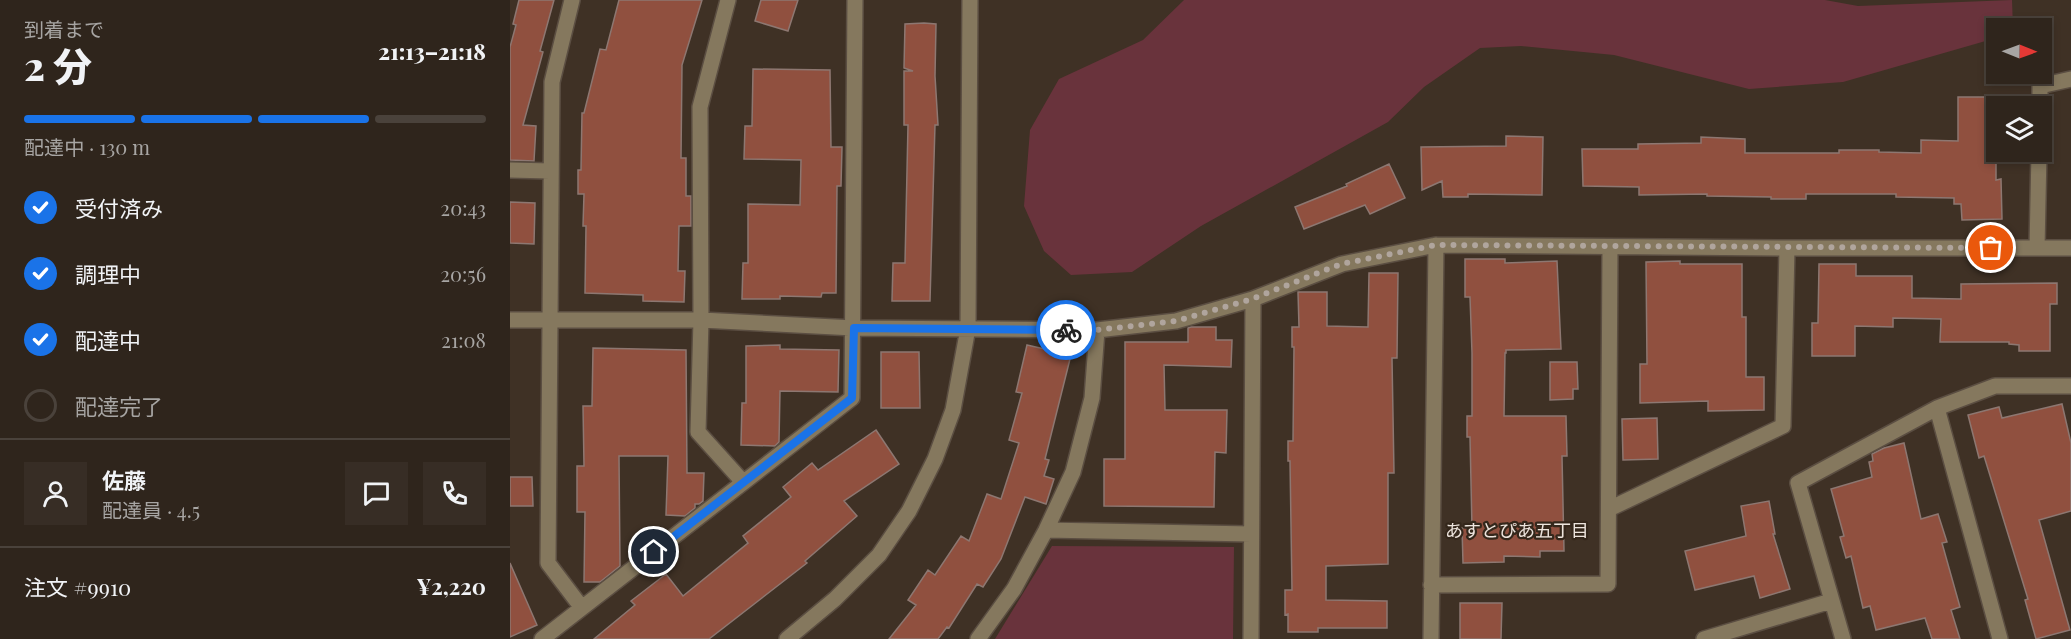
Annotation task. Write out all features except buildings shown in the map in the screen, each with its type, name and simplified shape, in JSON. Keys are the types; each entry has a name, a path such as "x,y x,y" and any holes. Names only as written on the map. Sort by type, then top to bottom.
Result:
{"street":[{"path":"572,0 552,82 548,562 582,608"},
{"path":"728,0 700,107 701,320 698,432 743,482"},
{"path":"542,639 852,398 855,0"},
{"path":"787,639 835,599 879,555 909,511 935,459 953,410 968,328 970,0"},
{"path":"2040,96 2040,86 2071,79"},
{"path":"2037,248 2039,162"},
{"path":"510,170 550,171"},
{"path":"510,320 701,320 854,328 1097,330 1176,321 1252,299 1341,264 1436,245 2071,248"},
{"path":"1431,639 1436,245"},
{"path":"1431,585 1608,584 1610,247"},
{"path":"1609,509 1783,426 1787,248"},
{"path":"1251,639 1252,299"},
{"path":"978,639 1014,589 1046,530 1073,472 1092,398 1097,330"},
{"path":"1843,639 1798,483 1937,408 1995,386 2071,386"},
{"path":"1937,408 2000,639"},
{"path":"1046,530 1251,534"},
{"path":"1704,639 1831,601"}],"shaded area":[{"path":"1184,0 1825,0 1858,6 2012,0 2013,18 1986,18 1986,41 1843,82 1749,89 1614,55 1521,46 1480,48 1424,87 1388,122 1201,226 1132,272 1071,275 1044,251 1024,206 1030,130 1059,79 1143,40"},
{"path":"1052,546 1234,547 1233,639 995,639"}],"way so far":[{"path":"1066,330 1097,330 1176,321 1252,299 1341,264 1436,245 1991,248"}],"district":[{"name":"あすとぴあ五丁目","path":"1517,531"}],"route":[{"path":"654,552 852,398 854,328 1066,330"}]}
